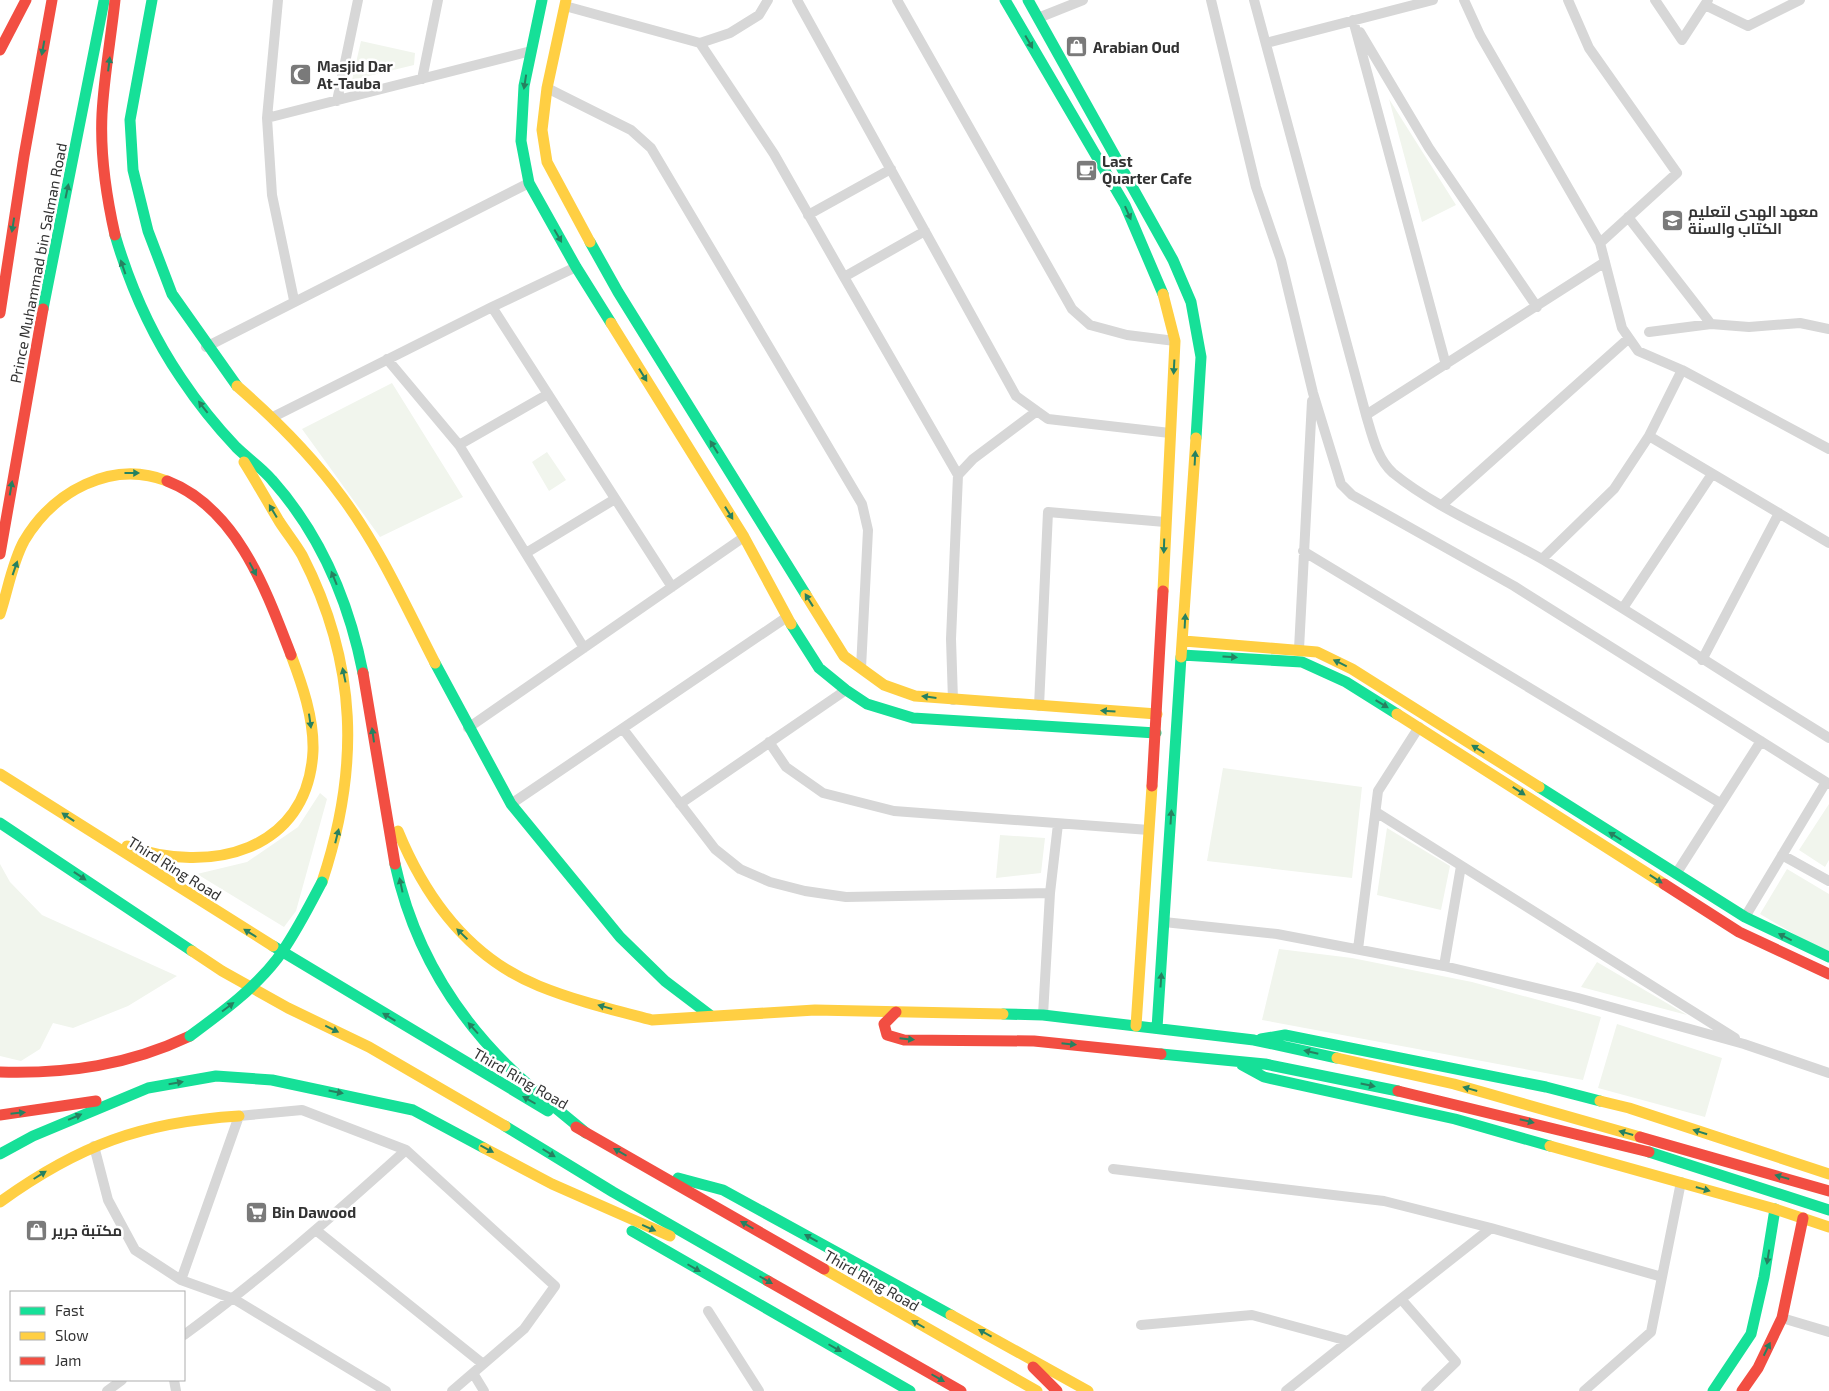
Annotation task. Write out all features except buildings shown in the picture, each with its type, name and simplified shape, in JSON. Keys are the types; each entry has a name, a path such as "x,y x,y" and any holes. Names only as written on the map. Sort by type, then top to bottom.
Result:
{"main road":[{"path":"0,50 26,0"},
{"path":"0,313 24,156 52,0"},
{"name":"Prince Muhammad bin Salman Road","path":"0,554 43,306 105,0"},
{"path":"0,1072 38,1075 94,1069 130,1062 164,1050 190,1036 240,998 270,968 299,924 322,882 333,854 344,810 350,726 346,686 330,623 301,555 234,445 179,376 158,340 136,299 122,266 113,235 103,171 102,112 116,0"},
{"path":"152,0 130,120 133,170 148,231 172,294 206,347 232,382 273,417 342,497 352,512 385,565 418,625 468,728 511,804 620,937 665,981 711,1016"},
{"path":"542,0 524,86 521,141 529,182 576,267 744,537 787,617 819,668 867,704 913,718 1156,733"},
{"path":"1005,0 1125,206 1160,284 1175,341 1156,733 1136,1026"},
{"path":"1028,0 1173,260 1191,302 1201,356 1158,1028"},
{"path":"565,3 547,88 542,130 547,162 558,186 618,292 844,656 884,685 916,696 1157,714"},
{"path":"234,445 272,479 303,521 330,567 346,609 360,656 380,783 402,893 424,954 465,1019 501,1060 586,1133"},
{"path":"0,614 24,541 52,506 79,485 113,473 148,473 178,485 206,505 232,533 253,570 297,666 310,717 314,756 307,790 293,814 272,837 249,850 205,860 149,855 84,828"},
{"path":"1184,641 1299,649 1317,652 1352,669 1745,917 1829,957"},
{"path":"1182,655 1302,662 1346,682 1739,932 1829,974"},
{"name":"Third Ring Road","path":"0,774 269,944 586,1133 1036,1391"},
{"path":"380,783 401,838 421,881 445,917 474,945 506,969 541,986 652,1020 815,1010 1043,1015 1254,1040 1454,1084 1829,1191"},
{"path":"0,823 222,972 288,1008 377,1052 709,1247 961,1391"},
{"path":"896,1012 884,1024 887,1035 904,1040 1034,1040 1265,1064 1450,1102 1661,1154 1829,1210"},
{"path":"1254,1040 1285,1035 1546,1087 1630,1108 1829,1174"},
{"path":"1234,1061 1264,1077 1455,1119 1775,1209 1829,1227"},
{"path":"0,1154 33,1136 148,1088 216,1076 272,1080 343,1093 413,1110 562,1188 661,1233 709,1247"},
{"path":"0,1115 36,1112 129,1095"},
{"path":"0,1202 42,1173 94,1146 142,1128 197,1118 238,1116"},
{"path":"654,1172 722,1190 1088,1391"},
{"path":"562,1188 664,1250 910,1391"},
{"path":"1713,1391 1751,1334 1764,1277 1775,1209"},
{"path":"1742,1391 1758,1368 1782,1318 1803,1218"},
{"path":"1016,1350 1057,1391"}],"street":[{"path":"278,0 267,118 272,196 294,300"},
{"path":"337,101 358,0"},
{"path":"422,78 438,0"},
{"path":"565,3 700,43 730,33 759,15 768,0"},
{"path":"797,0 1016,396 1048,419 1170,433"},
{"path":"897,0 1072,310 1090,326 1127,335 1175,341"},
{"path":"1038,18 1083,0"},
{"path":"1211,0 1256,186 1281,260 1313,393 1341,484 1352,495 1514,586 1827,783 1745,917"},
{"path":"1254,0 1366,416 1378,451 1392,472 1442,504 1542,559 1624,608 1702,660 1829,738"},
{"path":"1266,43 1433,0"},
{"path":"1464,0 1480,35 1600,243 1622,328 1638,351 1682,370 1829,449"},
{"path":"1568,0 1589,48 1677,173 1600,243"},
{"path":"1656,0 1682,40 1706,3 1748,26 1800,0"},
{"path":"1354,20 1429,148 1537,307"},
{"path":"1354,20 1446,365"},
{"path":"700,43 774,154 958,475 951,639 953,700"},
{"path":"267,118 531,51"},
{"path":"547,88 631,130 651,148 862,504 868,530 861,668"},
{"path":"808,215 891,169"},
{"path":"206,347 294,300 529,182"},
{"path":"1628,217 1710,324"},
{"path":"844,277 925,231"},
{"path":"1366,416 1605,262"},
{"path":"273,417 576,267"},
{"path":"492,307 672,587"},
{"path":"1649,332 1710,324 1749,327 1800,323 1829,329"},
{"path":"1442,504 1629,338"},
{"path":"387,359 459,445 584,648"},
{"path":"1542,559 1614,489 1649,436 1682,370"},
{"path":"1299,649 1313,393"},
{"path":"459,445 548,394"},
{"path":"958,475 973,459 1037,411"},
{"path":"1649,436 1829,543"},
{"path":"1624,608 1712,474"},
{"path":"526,553 615,499"},
{"path":"1039,706 1048,512 1165,522"},
{"path":"1702,660 1779,514"},
{"path":"468,728 744,537"},
{"path":"1303,550 1720,803"},
{"path":"511,804 787,617"},
{"path":"680,804 846,690"},
{"path":"1358,949 1378,791 1419,727"},
{"path":"623,729 715,848 740,869 770,882 805,891 846,897 1050,893"},
{"path":"1676,874 1761,741"},
{"path":"768,742 786,767 824,792 894,811 1149,830"},
{"path":"1376,812 1744,1044"},
{"path":"1043,1015 1050,893 1058,824"},
{"path":"1782,854 1829,881"},
{"path":"1444,966 1461,866"},
{"path":"1164,922 1277,934 1444,966 1578,998 1744,1044 1829,1073"},
{"path":"181,1280 238,1116 302,1110 406,1150 555,1286 524,1329 452,1391"},
{"path":"94,1146 108,1200 136,1250 181,1280 234,1299 386,1391"},
{"path":"185,1334 234,1299 317,1231 406,1150"},
{"path":"1113,1169 1384,1201 1491,1228 1662,1277"},
{"path":"1584,1391 1651,1332 1680,1182"},
{"path":"1286,1391 1491,1228"},
{"path":"317,1231 483,1364"},
{"path":"1401,1299 1456,1362 1426,1391"},
{"path":"708,1311 759,1391"},
{"path":"1141,1325 1252,1315 1348,1341"},
{"path":"1782,1318 1829,1332"},
{"path":"473,1372 484,1391"},
{"path":"107,1391 121,1381"}],"shaded area":[{"path":"361,41 415,53 414,65 352,80"},
{"path":"1389,99 1456,205 1422,222"},
{"path":"392,383 463,497 380,537 302,429"},
{"path":"547,452 566,480 549,491 532,462"},
{"path":"1223,768 1362,787 1352,878 1207,861"},
{"path":"320,793 327,799 296,911 284,927 197,874 247,862 298,827"},
{"path":"1829,804 1829,860 1825,867 1799,850"},
{"path":"1387,828 1450,866 1441,910 1377,895"},
{"path":"1000,835 1045,838 1041,873 996,878"},
{"path":"0,864 10,882 42,915 177,976 128,1006 73,1028 53,1023 40,1049 21,1061 0,1056"},
{"path":"1787,869 1829,894 1829,951 1806,941 1760,914"},
{"path":"1279,949 1352,958 1472,982 1601,1017 1583,1080 1262,1020"},
{"path":"1597,962 1687,1015 1581,987"},
{"path":"1617,1024 1722,1058 1705,1117 1598,1088"}],"traffic: fast":[{"path":"152,0 130,120 133,170 148,231 172,294 237,386"},
{"path":"542,0 524,86 521,141 529,183 576,267 611,323"},
{"path":"1005,0 1125,205 1163,294"},
{"path":"1028,0 1173,260 1191,302 1201,357 1196,438"},
{"path":"43,309 104,1"},
{"path":"115,235 127,273 142,309 160,344 181,378 221,431 268,475 289,501 318,546 341,595 350,620 363,673"},
{"path":"590,242 618,292 806,595"},
{"path":"791,624 819,668 846,690 867,704 913,718 1156,733"},
{"path":"1182,655 1302,662 1346,682 1397,714"},
{"path":"1157,1028 1181,657"},
{"path":"435,663 511,804 620,937 665,981 711,1016"},
{"path":"1539,787 1745,917 1829,957"},
{"path":"0,823 192,951"},
{"path":"395,864 402,893 423,948 451,998 468,1022 508,1066 586,1133"},
{"path":"190,1036 236,1000 268,970 290,940 322,882"},
{"path":"273,946 548,1111"},
{"path":"1003,1014 1043,1015 1254,1040 1337,1058"},
{"path":"1261,1039 1285,1035 1546,1087 1600,1101"},
{"path":"1161,1054 1265,1064 1398,1091"},
{"path":"1242,1065 1264,1077 1455,1119 1550,1146"},
{"path":"0,1154 33,1136 148,1088 216,1076 272,1080 413,1110 484,1148"},
{"path":"505,1126 613,1192 768,1281"},
{"path":"1649,1152 1829,1210"},
{"path":"678,1178 723,1190 951,1315"},
{"path":"1713,1391 1751,1334 1764,1277 1775,1209"},
{"path":"632,1231 910,1391"}],"traffic: slow":[{"path":"566,0 547,88 542,130 547,162 590,242"},
{"path":"1163,294 1175,341 1163,591"},
{"path":"611,323 744,537 791,624"},
{"path":"237,386 292,438 318,467 356,516 403,599 435,663"},
{"path":"1181,657 1196,438"},
{"path":"244,462 279,521 302,555 320,596 334,636 343,676 347,717 347,757 343,798 322,882"},
{"path":"0,614 13,567 24,541 36,523 67,495 85,484 105,477 125,474 146,475 167,481"},
{"path":"806,595 844,656 884,685 915,696 1157,714"},
{"path":"1184,641 1317,652 1352,669 1539,787"},
{"path":"127,846 158,854 190,858 221,855 249,847 274,833 293,813 307,785 313,751 313,739 312,726 303,689 291,655"},
{"path":"1397,714 1664,884"},
{"path":"0,774 273,946"},
{"path":"1136,1026 1152,786"},
{"path":"398,831 409,856 437,903 471,943 492,960 514,974 539,986 595,1005 652,1020"},
{"path":"192,951 222,971 288,1008 369,1047 505,1126"},
{"path":"652,1020 815,1010 1003,1014"},
{"path":"1337,1058 1454,1084 1640,1137"},
{"path":"1600,1101 1629,1108 1829,1174"},
{"path":"0,1202 57,1165 113,1140 172,1124 239,1116"},
{"path":"1550,1146 1775,1209 1829,1227"},
{"path":"484,1148 552,1184 670,1236"},
{"path":"824,1269 1037,1391"},
{"path":"951,1315 1088,1391"}],"traffic: jam":[{"path":"0,50 26,0"},
{"path":"0,313 24,156 52,0"},
{"path":"115,0 104,86 102,145 104,175 115,235"},
{"path":"0,554 43,309"},
{"path":"167,481 191,494 212,510 230,531 246,554 259,578 291,655"},
{"path":"1152,786 1163,591"},
{"path":"363,673 395,864"},
{"path":"1664,884 1739,932 1829,974"},
{"path":"896,1012 884,1024 887,1035 904,1040 1034,1041 1161,1054"},
{"path":"0,1072 50,1071 98,1066 144,1054 190,1036"},
{"path":"1398,1091 1649,1152"},
{"path":"0,1115 96,1101"},
{"path":"576,1127 824,1269"},
{"path":"1640,1137 1829,1191"},
{"path":"1742,1391 1758,1368 1782,1318 1803,1218"},
{"path":"768,1281 961,1391"},
{"path":"1033,1367 1057,1391"}],"place":[{"name":"Arabian Oud","path":"1077,47"},
{"name":"Masjid Dar At-Tauba","path":"301,75"},
{"name":"Last Quarter Cafe","path":"1086,170"},
{"name":"معهد الهدى لتعليم الكتاب والسنة","path":"1672,220"},
{"name":"Bin Dawood","path":"256,1212"},
{"name":"مكتبة جرير","path":"36,1230"}]}
